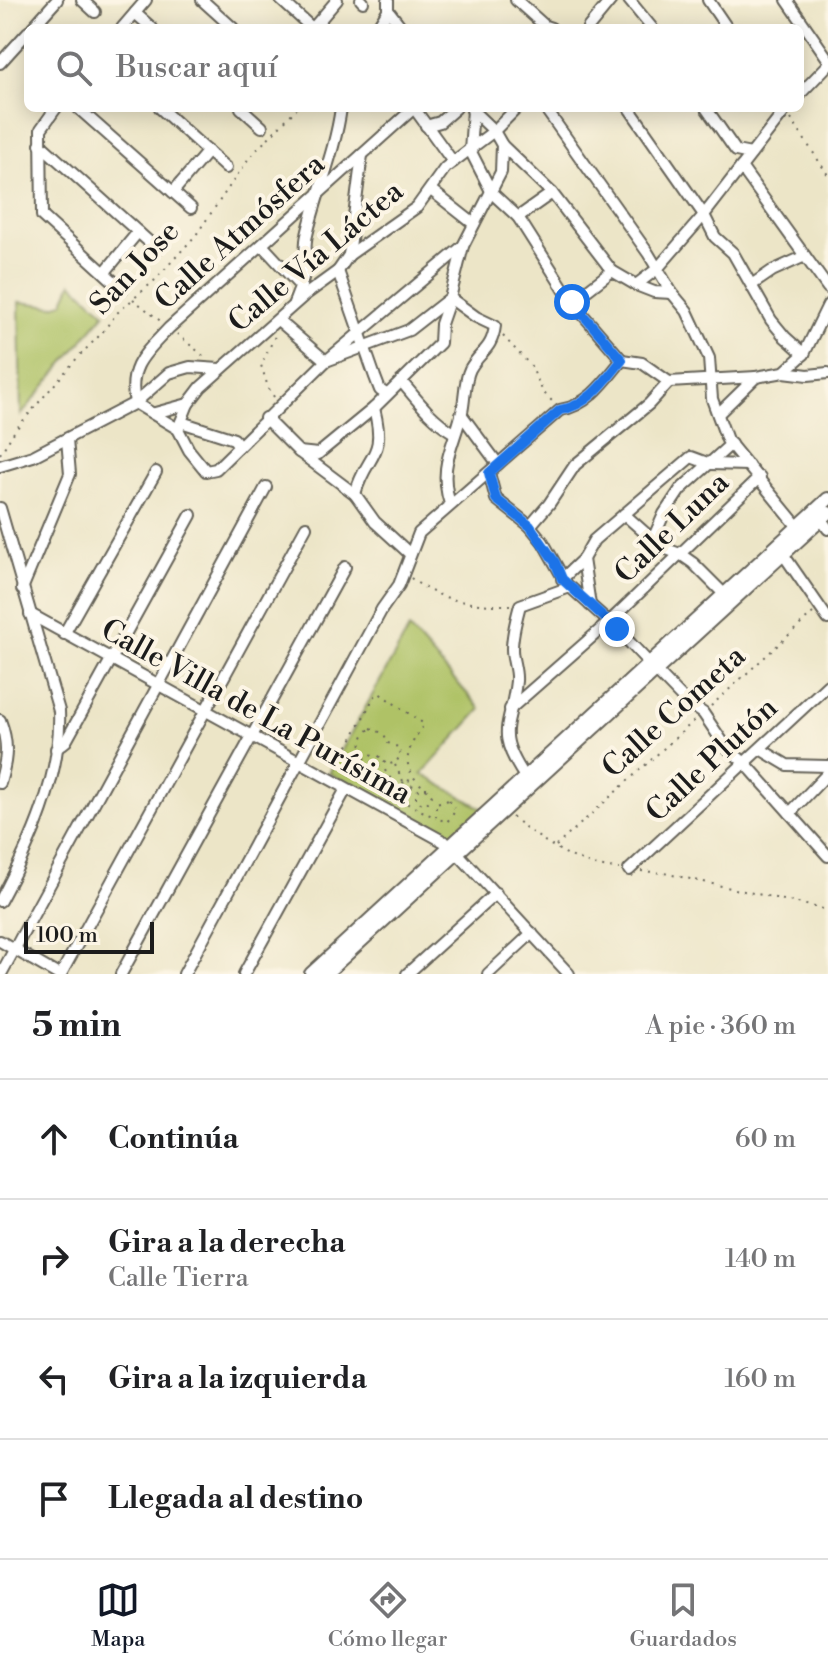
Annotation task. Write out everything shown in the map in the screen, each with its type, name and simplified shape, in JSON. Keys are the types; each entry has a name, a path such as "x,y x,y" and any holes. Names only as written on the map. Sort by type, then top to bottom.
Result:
{"street":[{"path":"35,24 57,0"},
{"path":"82,0 95,12"},
{"path":"125,24 146,0"},
{"path":"202,0 229,24"},
{"path":"281,0 308,24"},
{"path":"316,24 337,0"},
{"path":"516,0 544,24"},
{"path":"591,24 611,0"},
{"path":"629,0 649,24"},
{"path":"708,0 724,24"},
{"path":"787,0 804,24"},
{"path":"379,24 388,5"},
{"path":"388,5 400,24"},
{"path":"135,13 147,24"},
{"path":"804,24 828,59"},
{"path":"0,63 24,37"},
{"path":"804,90 828,65"},
{"path":"53,112 43,123 40,144 42,216 122,289"},
{"path":"83,112 191,208"},
{"path":"164,112 226,168"},
{"path":"246,112 262,127"},
{"path":"291,310 301,287 306,238 323,175 337,140 340,112"},
{"name":"Calle Atmósfera","path":"135,403 132,390 137,364 183,314 410,112"},
{"path":"417,112 453,162"},
{"path":"426,126 440,122 451,112"},
{"path":"472,112 470,150 492,193 518,217 572,302 622,360 642,363 669,382 756,377 784,372 808,375 828,373"},
{"path":"475,112 494,131 502,145 552,193 612,271 654,292 672,293"},
{"name":"Calle Vía Láctea","path":"180,426 188,404 220,369 280,322 305,295 338,271 349,255 417,207 445,168 494,131 513,112"},
{"path":"548,112 687,311 709,358 712,399 731,444 760,477 816,523"},
{"path":"633,112 704,215 715,237 733,253 771,320 804,354"},
{"path":"709,112 736,151 751,154"},
{"path":"636,285 657,269 704,215 783,112"},
{"path":"40,144 157,249"},
{"path":"299,452 318,454 374,408 440,343 441,324 463,246 501,172 502,145"},
{"path":"173,192 208,151"},
{"path":"349,255 362,155"},
{"path":"741,167 828,288"},
{"path":"431,190 474,224"},
{"path":"518,217 552,193"},
{"path":"105,272 138,232"},
{"path":"262,245 301,287"},
{"path":"180,426 189,450 206,471 216,469 326,361 463,246"},
{"path":"753,284 772,271 805,256"},
{"path":"338,271 380,390 386,394"},
{"path":"572,302 612,271"},
{"path":"450,298 495,326 493,341 469,370 461,414 446,458 444,485 450,504"},
{"path":"326,361 409,330 450,298"},
{"path":"784,372 804,354 828,305"},
{"path":"280,322 326,361"},
{"path":"184,974 382,609 399,585 419,533 560,410 575,408 602,384 622,360"},
{"path":"0,466 33,456 135,403 169,373 190,367 220,369"},
{"path":"718,414 756,377"},
{"path":"401,381 438,423 454,433"},
{"path":"530,526 575,465 649,404 669,382"},
{"path":"135,403 180,426 234,439 239,446"},
{"path":"155,413 188,404"},
{"path":"355,494 379,445 374,408"},
{"path":"461,414 498,464"},
{"path":"265,418 299,452 355,494 375,522 410,554"},
{"path":"22,589 70,474 67,439"},
{"path":"653,539 664,514 680,490 731,444"},
{"path":"525,777 507,741 505,726 516,678 513,629 520,605 566,583 594,540 691,457 710,464 748,465"},
{"path":"64,634 156,472"},
{"path":"489,473 496,499 530,526 566,583 609,622 685,701 703,713 726,747 746,764 828,856"},
{"name":"Calle Luna","path":"510,709 609,622 760,477"},
{"path":"1,974 266,487"},
{"path":"325,974 525,777 780,550 816,523 828,499"},
{"path":"0,508 59,711 60,729 53,772 39,814 0,901"},
{"path":"624,514 661,547 680,554 728,598"},
{"path":"56,749 66,741 191,515"},
{"path":"0,941 59,974 306,527"},
{"path":"780,550 828,619"},
{"path":"583,559 590,605"},
{"path":"121,974 345,567"},
{"name":"Calle Villa de La Purísima","path":"30,614 299,764 459,844 496,893 567,973"},
{"path":"311,974 459,844 504,811 652,667"},
{"name":"Calle Plutón","path":"629,870 828,685"},
{"path":"0,720 7,739 7,758 0,783"},
{"path":"760,749 787,765 828,766"},
{"path":"790,813 828,773"},
{"path":"244,974 346,789"},
{"path":"407,974 496,893"},
{"path":"488,974 532,933"}],"path":[{"name":"San Jose","path":"0,454 16,429 117,313 154,281 196,235 249,158 293,112"},
{"path":"788,112 828,175"},
{"path":"280,322 261,365 268,387 280,405"},
{"path":"495,326 531,366 543,392 560,410"},
{"path":"406,571 423,588 444,598 491,606 520,605"},
{"name":"Calle Cometa","path":"556,846 819,608"},
{"path":"427,788 418,791 416,799 422,804 432,796 427,788 410,772 406,759 424,724 379,693 347,748 384,769 408,804 447,822 456,810 449,800 436,803 429,800"},
{"path":"371,728 384,734 388,743 398,747 401,755 394,763 387,765 378,755 370,755 363,750 360,742 362,735 371,728"},
{"path":"356,730 362,735"},
{"path":"394,763 402,785 407,791 412,787 413,782 409,779 403,782"},
{"path":"412,787 418,791"},
{"path":"436,803 436,818"},
{"path":"504,811 569,857 602,868 664,873 828,910"}],"green space":[{"path":"72,283 105,313 21,415 19,302 53,306 63,303"},
{"path":"409,629 481,709 422,774 483,809 451,839 329,773"}],"route":[{"path":"572,302 622,360 602,384 575,408 560,410 489,473 496,499 530,526 543,542 562,579 617,629"}]}
